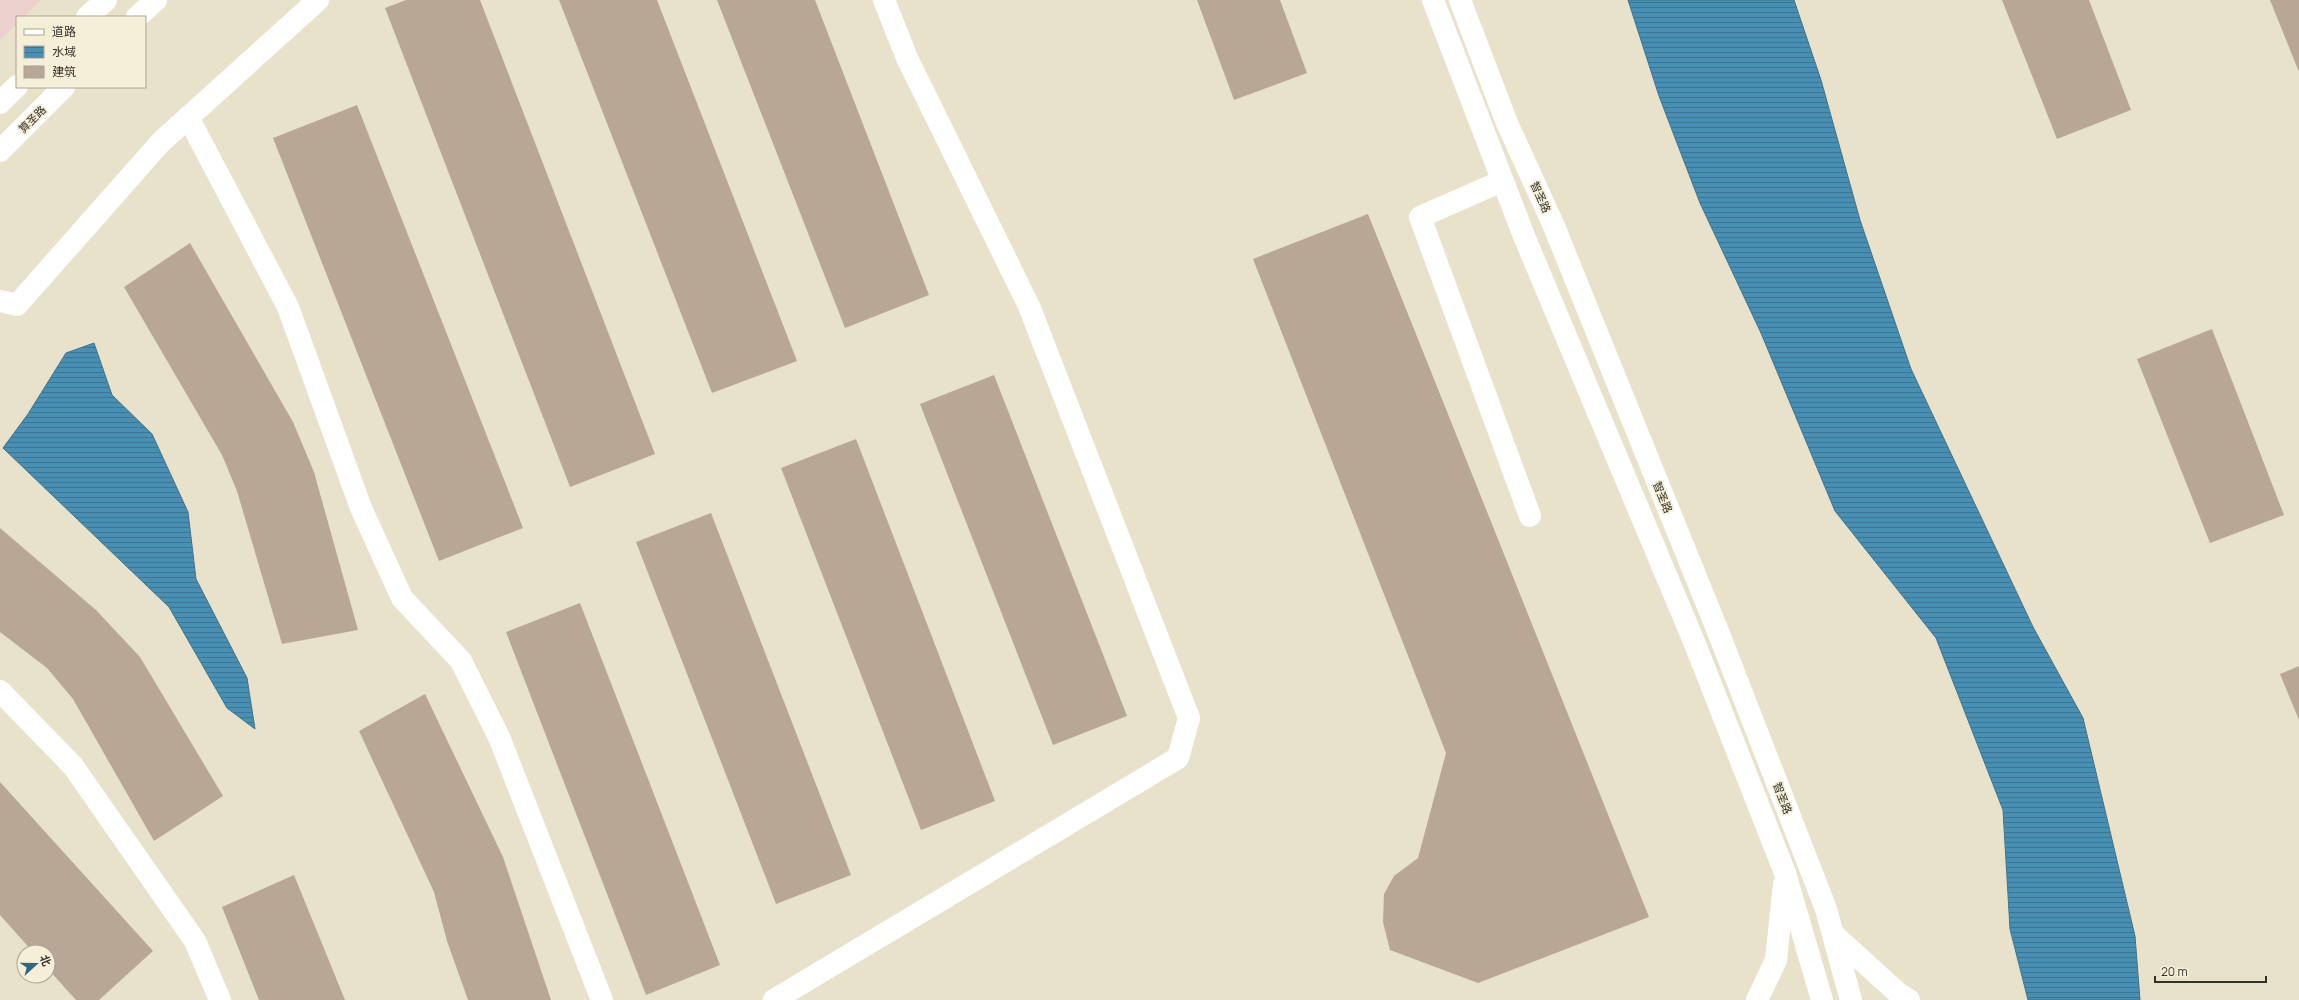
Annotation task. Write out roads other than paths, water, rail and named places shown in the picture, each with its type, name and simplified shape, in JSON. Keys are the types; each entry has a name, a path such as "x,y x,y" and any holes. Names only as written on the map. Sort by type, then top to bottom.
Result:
{"street":[{"path":"88,16 106,0"},
{"path":"139,16 156,0"},
{"path":"0,301 17,305 161,142 318,0"},
{"path":"774,1000 1178,758 1189,718 1029,306 907,58 884,0"},
{"path":"1433,0 1502,181 1695,644 1785,873 1822,1000"},
{"name":"智圣路","path":"1460,0 1507,123 1553,224 1719,634 1826,909 1851,1000"},
{"path":"0,103 16,87"},
{"name":"算圣路","path":"0,151 63,88"},
{"path":"188,117 288,307 360,508 402,598 461,661 499,737 602,1000"},
{"path":"1502,181 1420,217 1530,516"},
{"path":"0,691 73,766 195,941 220,1000"},
{"path":"1757,1000 1776,960 1785,873"},
{"path":"1834,935 1898,994 1909,1000"}],"water":[{"path":"1628,0 1794,0 1821,80 1860,220 1911,369 2033,627 2083,718 2135,936 2140,1000 2028,1000 2010,929 2003,810 1936,638 1835,511 1761,333 1700,203 1659,96"},
{"path":"94,343 112,395 152,434 188,512 196,579 247,678 255,729 227,708 169,607 3,448 28,414 66,353"}]}
